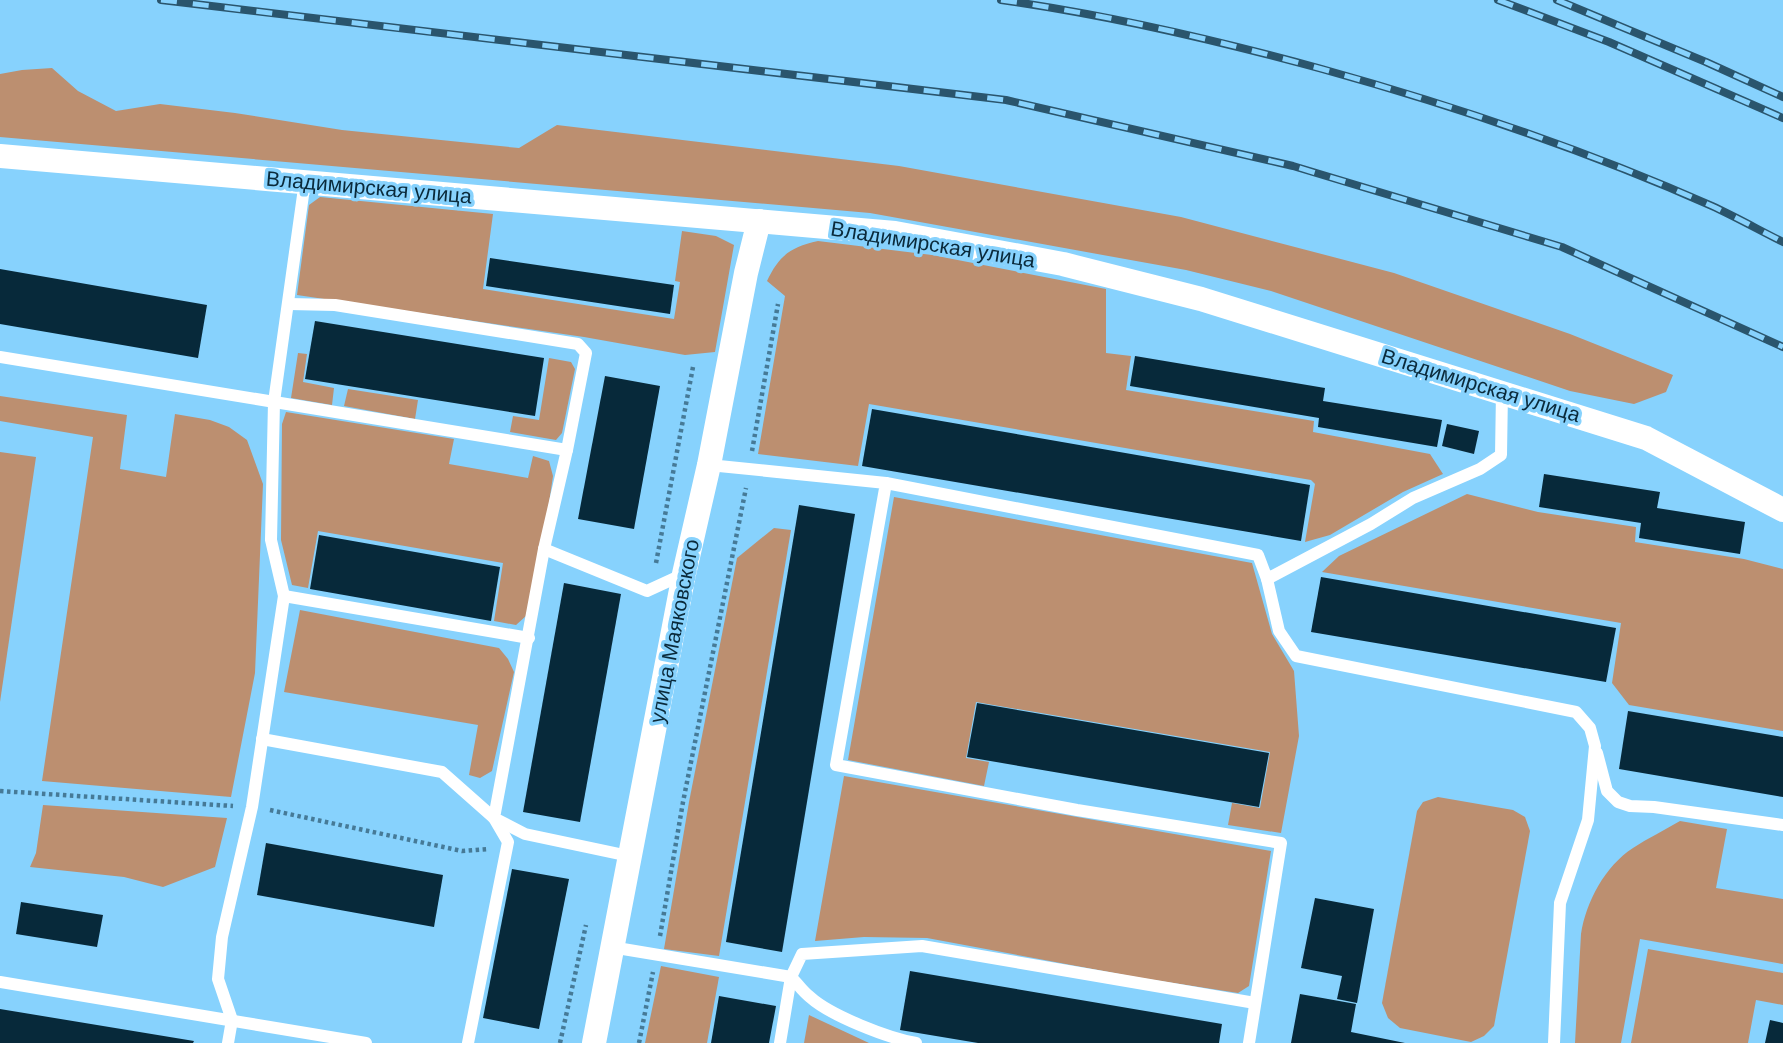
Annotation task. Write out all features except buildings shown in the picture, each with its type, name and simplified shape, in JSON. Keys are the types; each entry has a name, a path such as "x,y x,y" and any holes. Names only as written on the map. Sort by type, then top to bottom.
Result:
{"street":[{"name":"Владимирская улица","path":"0,156 895,233 1063,264 1201,299 1646,438 1783,510"},
{"name":"улица Маяковского","path":"594,1043 684,574 709,465 734,331 760,221"}],"lane":[{"path":"228,1043 232,1020 218,979 222,937 252,807 284,596 271,540 274,401 305,181"},
{"path":"289,304 335,305 578,344 586,353 544,550 494,818 508,842 468,1043"},
{"path":"0,357 566,450"},
{"path":"1267,579 1371,524 1413,498 1480,469 1501,455 1502,391"},
{"path":"709,465 886,483 1258,555 1267,579 1279,631 1296,656 1576,712 1590,728 1607,791 1618,802 1630,806 1783,825"},
{"path":"886,483 836,765 1077,810 1281,843 1249,1043"},
{"path":"544,550 648,591 684,574"},
{"path":"284,596 529,638"},
{"path":"262,739 442,772 494,818 524,834 629,856"},
{"path":"1554,1043 1560,903 1588,820 1595,746"},
{"path":"780,1043 792,977 802,954 922,946 1255,1003"},
{"path":"611,947 792,977 810,998 837,1013 898,1040 916,1043"},
{"path":"0,982 366,1043"}],"path":[{"path":"639,1043 778,304"},
{"path":"655,569 693,366"},
{"path":"0,791 252,807 462,851 487,849 508,842"},
{"path":"560,1043 589,915"}],"shaded area":[{"path":"52,68 78,91 116,111 160,104 342,130 519,148 557,125 899,166 1181,217 1394,273 1570,334 1673,375 1666,392 1634,404 1570,391 1271,291 1186,270 870,213 0,137 0,74"},
{"path":"320,197 493,214 483,289 674,319 680,282 675,281 682,231 716,236 734,245 715,352 685,355 584,337 297,295 309,205"},
{"path":"818,241 932,255 1106,289 1106,353 1131,356 1126,390 1314,421 1313,432 1430,454 1443,474 1403,492 1330,535 1305,542 1315,484 1311,480 869,404 858,466 758,454 785,296 767,281 786,254 800,246"},
{"path":"298,353 307,354 303,382 334,388 332,405 291,398"},
{"path":"549,358 571,362 575,369 562,433 556,440 510,432 513,416 539,420"},
{"path":"348,389 418,400 415,419 344,406"},
{"path":"0,396 127,415 120,469 166,477 175,414 210,420 229,427 247,440 263,484 255,673 231,797 42,781 93,437 0,421"},
{"path":"286,412 454,439 449,464 528,478 533,456 549,461 553,476 548,510 526,616 516,625 494,621 503,563 318,531 308,588 292,585 281,540 282,424"},
{"path":"0,452 36,457 0,702"},
{"path":"1467,494 1538,512 1636,527 1635,542 1744,559 1783,569 1783,731 1629,705 1612,683 1621,623 1322,572 1339,556"},
{"path":"894,497 1252,563 1272,634 1294,671 1299,736 1281,833 1228,825 1232,803 1260,808 1270,752 976,702 966,758 989,762 984,786 848,760"},
{"path":"774,528 791,530 719,956 664,949 689,802 737,558"},
{"path":"300,610 499,648 514,672 492,771 480,778 469,775 478,725 284,692"},
{"path":"844,776 1271,851 1249,986 1238,993 1141,978 927,938 864,937 815,941"},
{"path":"1438,797 1513,810 1525,817 1530,831 1494,1026 1484,1036 1471,1042 1400,1028 1388,1018 1382,1003 1417,811 1423,802"},
{"path":"43,805 227,818 215,867 163,887 124,877 30,867 36,853"},
{"path":"1680,821 1727,829 1716,888 1783,899 1783,964 1640,939 1621,1043 1575,1043 1581,934 1592,897 1606,875 1623,856"},
{"path":"1648,949 1783,973 1783,1005 1756,1000 1748,1043 1631,1043"},
{"path":"661,966 719,977 707,1043 645,1043"},
{"path":"809,1015 869,1043 804,1043"}],"railway":[{"path":"161,0 1006,100 1293,166 1562,247 1783,347"},
{"path":"1001,0 1082,13 1203,38 1421,98 1520,130 1617,166 1712,206 1783,242"},
{"path":"1498,0 1609,42 1783,118"},
{"path":"1557,0 1783,97"}]}
